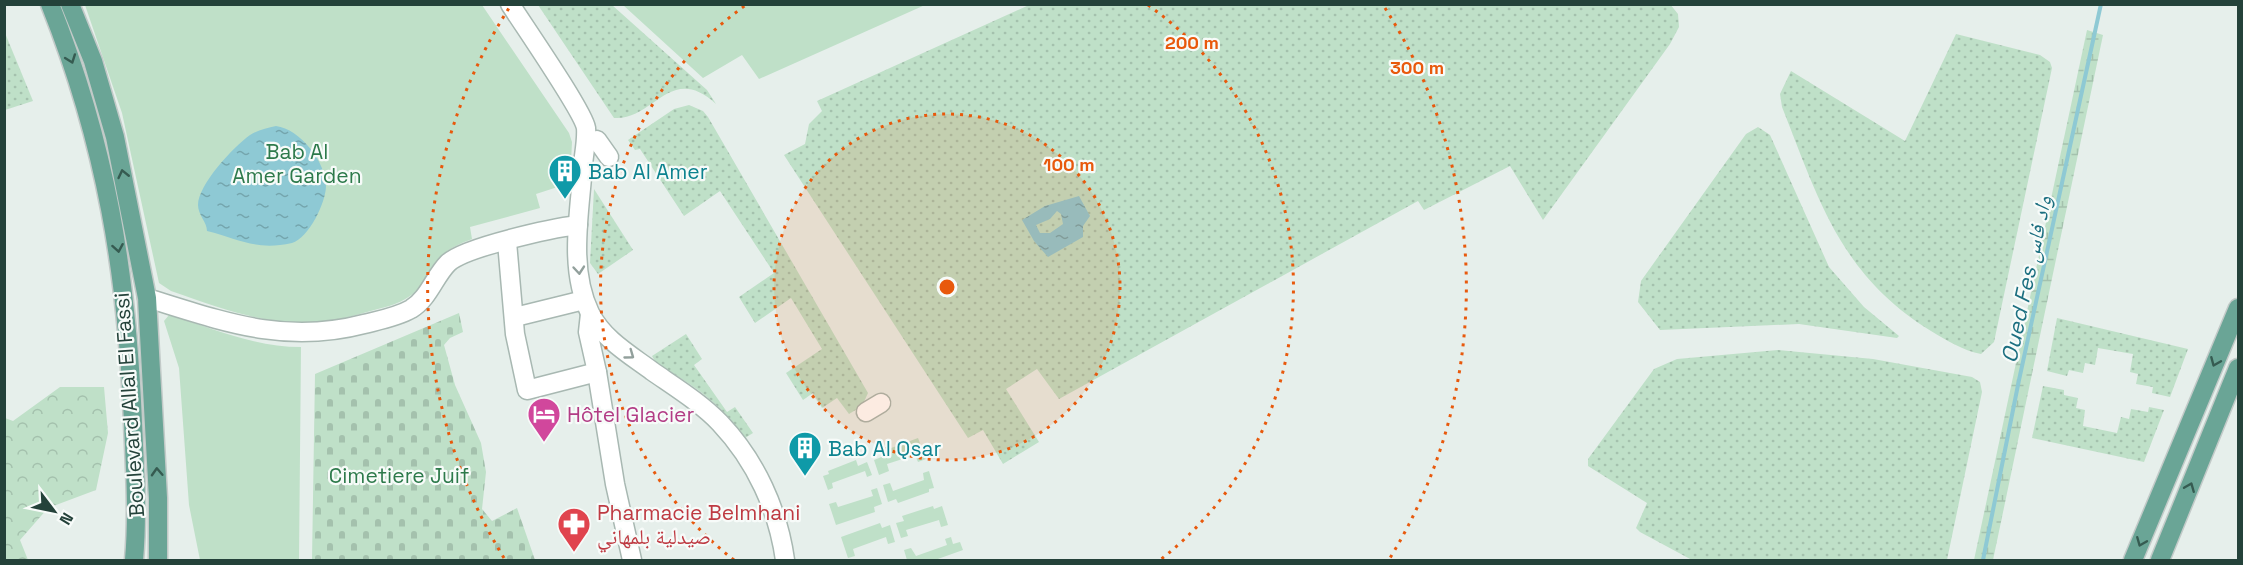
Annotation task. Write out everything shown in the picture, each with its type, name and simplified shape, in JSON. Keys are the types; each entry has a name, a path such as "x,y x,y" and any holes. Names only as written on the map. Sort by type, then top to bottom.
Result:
{"main road":[{"name":"Boulevard Allal El Fassi","path":"50,4 77,76 105,182 119,254 127,313 136,556"},
{"name":"Boulevard Allal El Fassi","path":"70,4 93,61 115,137 147,298 159,530 158,561"},
{"path":"2133,561 2238,308"},
{"path":"2160,561 2238,368"},
{"path":"159,530 171,561"}],"street":[{"path":"510,4 585,126 578,225 578,273 587,307 588,332 597,372 615,484 632,561"},
{"path":"597,140 609,158"},
{"path":"147,298 219,320 258,329 298,334 336,332 410,310 425,296 454,258 557,227 578,225"},
{"path":"507,242 515,334 527,390 597,372"},
{"path":"515,317 587,307"},
{"path":"587,307 600,330 616,345 705,410 734,439 756,472 778,519 785,561"},
{"path":"2204,388 2226,398"}],"green space":[{"path":"1670,4 1678,14 1679,27 1670,44 1543,220 1510,166 1424,210 1418,201 1059,399 1037,369 1006,389 1039,442 1003,464 983,430 968,438 784,155 805,144 809,124 822,111 817,101 1029,5"},
{"name":"Bab Al Amer Garden","path":"85,5 482,5 569,133 572,142 570,183 536,194 540,208 470,227 472,239 444,253 414,293 384,308 339,319 290,322 244,315 171,291 159,283 122,113"},
{"path":"538,5 612,5 707,90 716,104 700,93 686,89 663,96 628,117 614,118"},
{"path":"623,5 925,5 759,79 742,55 703,78"},
{"path":"2087,30 2103,35 1993,560 1974,560"},
{"path":"5,33 33,101 4,110"},
{"path":"1956,34 2040,55 2050,62 2052,68 1994,342 1981,354 1931,331 1900,309 1875,285 1854,260 1836,233 1821,204 1782,107 1780,94 1791,71 1905,141"},
{"path":"689,105 703,111 708,117 868,393 862,406 849,414 837,398 822,408 813,393 803,400 786,373 822,349 791,298 755,323 739,297 774,273 720,191 684,216 640,149 635,150 628,140 674,109"},
{"path":"1758,127 1770,135 1829,267 1864,307 1899,336 1897,338 1799,324 1660,330 1638,302 1641,281 1746,134"},
{"path":"594,189 633,250 598,274 590,263"},
{"name":"Cimetiere Juif","path":"459,313 463,332 450,338 444,345 455,385 481,443 486,472 482,509 492,521 517,508 535,560 312,560 315,374"},
{"path":"169,315 250,340 301,347 299,560 200,560 189,505 179,368 164,321"},
{"path":"2057,318 2188,349 2170,397 2152,393 2153,387 2136,384 2138,374 2130,372 2133,354 2098,348 2095,365 2085,363 2083,373 2069,370 2067,376 2047,371"},
{"path":"686,334 702,359 694,365 727,412 735,407 753,433 745,438 716,404 656,363 652,356"},
{"path":"1778,350 1873,359 1972,377 1980,382 1982,392 1947,560 1692,560 1640,532 1636,528 1647,503 1588,466 1588,459 1654,369 1677,359"},
{"path":"2043,386 2064,390 2064,395 2078,398 2076,408 2085,410 2083,426 2117,433 2121,417 2129,419 2131,409 2148,412 2149,407 2164,410 2144,462 2032,438"},
{"path":"60,387 104,387 108,433 96,490 48,508 20,540 28,560 5,560 5,418 13,421"},
{"path":"918,438 926,459 918,462 915,455 887,464 889,471 879,475 874,460 884,456 883,451"},
{"path":"856,460 858,466 867,462 872,475 867,477 865,471 832,483 833,488 828,490 823,476 829,474 828,471"},
{"path":"929,471 934,488 929,489 929,492 898,503 896,499 888,502 883,485 890,483 893,491 924,480 923,473"},
{"path":"877,488 882,504 874,507 875,512 836,525 829,504 836,502 838,507 873,496 871,490"},
{"path":"933,506 934,509 942,506 948,525 941,527 939,520 906,530 908,536 901,538 896,523 904,521 902,516"},
{"path":"880,523 882,528 890,525 895,542 888,544 886,537 853,549 855,556 848,558 841,537"},
{"path":"951,537 953,544 960,542 963,550 935,560 907,560 904,550 911,548 916,556 947,545 945,539"}],"water":[{"path":"276,126 285,128 302,140 317,157 322,167 325,177 325,193 320,210 310,227 292,243 268,246 248,243 207,231 198,205 210,177 226,157 250,135"},
{"path":"1079,196 1090,216 1083,226 1083,237 1048,257 1034,241 1022,220 1045,206","holes":["1057,211 1061,214 1063,224 1050,233 1040,233 1036,225 1050,219"]}],"waterway":[{"name":"Oued Fes واد فاس","path":"1983,560 2019,380 2101,4"}],"place":[{"name":"Bab Al Amer","path":"565,200"},
{"name":"Hôtel Glacier","path":"544,443"},
{"name":"Bab Al Qsar","path":"805,477"},
{"name":"Pharmacie Belmhani صيدلية بلمهاني","path":"574,553"}]}
